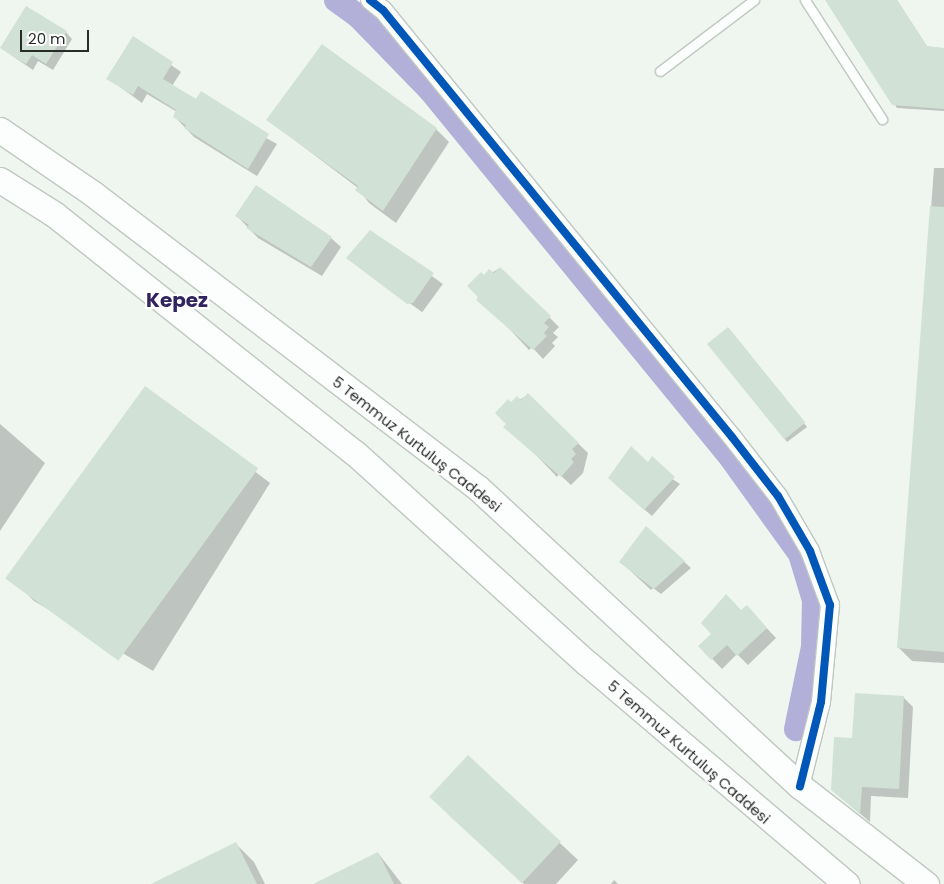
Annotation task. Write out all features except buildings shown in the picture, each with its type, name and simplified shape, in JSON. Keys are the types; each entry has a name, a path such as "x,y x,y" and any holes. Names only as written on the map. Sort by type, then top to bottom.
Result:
{"main road":[{"name":"5 Temmuz Kurtuluş Caddesi","path":"0,130 92,193 478,488 800,786 926,884"},
{"name":"5 Temmuz Kurtuluş Caddesi","path":"0,180 93,244 355,453 587,663 847,884"}],"street":[{"path":"382,3 744,452 778,496 810,551 830,605 821,702 800,786"}],"lane":[{"path":"660,71 754,0"},
{"path":"805,0 882,119"}],"waterway":[{"path":"336,0 359,17 430,90 731,458 800,554 814,600 813,647 796,729"}],"cycle path":[{"path":"370,0 383,10 732,437 778,496 810,551 830,605 821,702 800,786"}],"district":[{"name":"Kepez","path":"177,300"}]}
